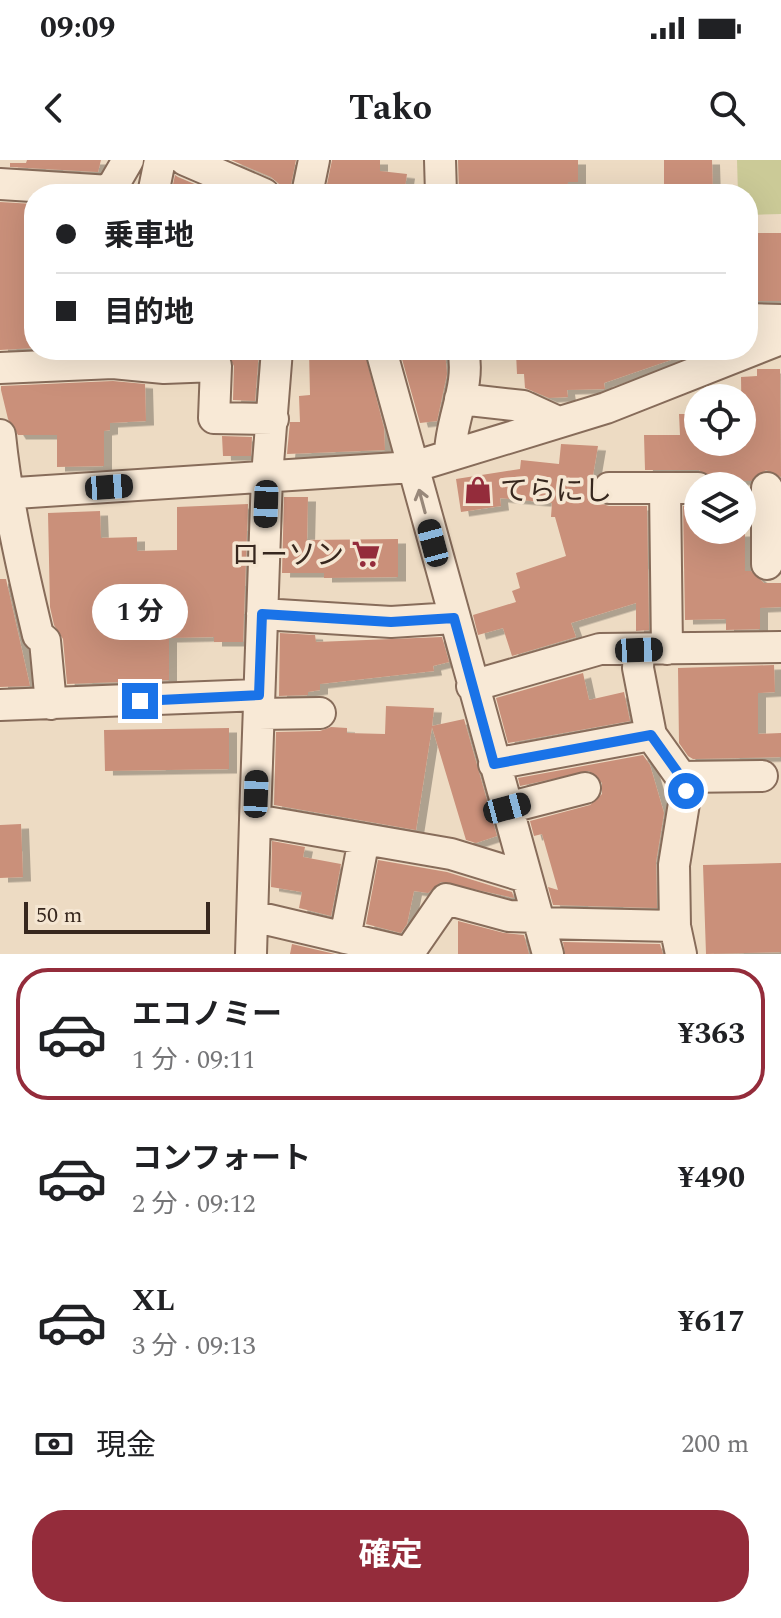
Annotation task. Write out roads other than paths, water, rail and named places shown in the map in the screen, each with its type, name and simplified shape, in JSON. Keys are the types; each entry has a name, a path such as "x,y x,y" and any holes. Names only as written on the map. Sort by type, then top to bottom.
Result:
{"street":[{"path":"114,184 128,160"},
{"path":"155,184 160,160"},
{"path":"185,160 241,184"},
{"path":"309,184 314,160"},
{"path":"440,160 441,184"},
{"path":"0,184 24,186"},
{"path":"758,319 781,320"},
{"path":"758,348 781,339"},
{"path":"251,954 267,476 276,360"},
{"path":"384,360 548,954"},
{"path":"450,453 465,360"},
{"path":"3,494 413,467 450,453 606,408 728,360"},
{"path":"0,368 113,363 164,368 216,366 214,418 273,419"},
{"path":"460,399 523,406 558,422"},
{"path":"0,435 3,494 38,635 45,641 51,704"},
{"path":"609,488 684,488"},
{"path":"253,916 408,954 446,899 509,916 678,940 674,865 686,791 681,777 651,735 638,668 653,649 665,488"},
{"path":"763,488 767,564"},
{"path":"262,614 391,622 454,618"},
{"path":"472,686 587,651 627,646 653,649 781,647"},
{"path":"0,705 259,705 320,713"},
{"path":"494,764 651,735"},
{"path":"681,777 762,776"},
{"path":"507,808 585,788"},
{"path":"255,820 451,854 526,877"},
{"path":"345,938 364,839"}],"place":[{"name":"てらにし","path":"478,490"},
{"name":"ローソン","path":"366,554"}]}
